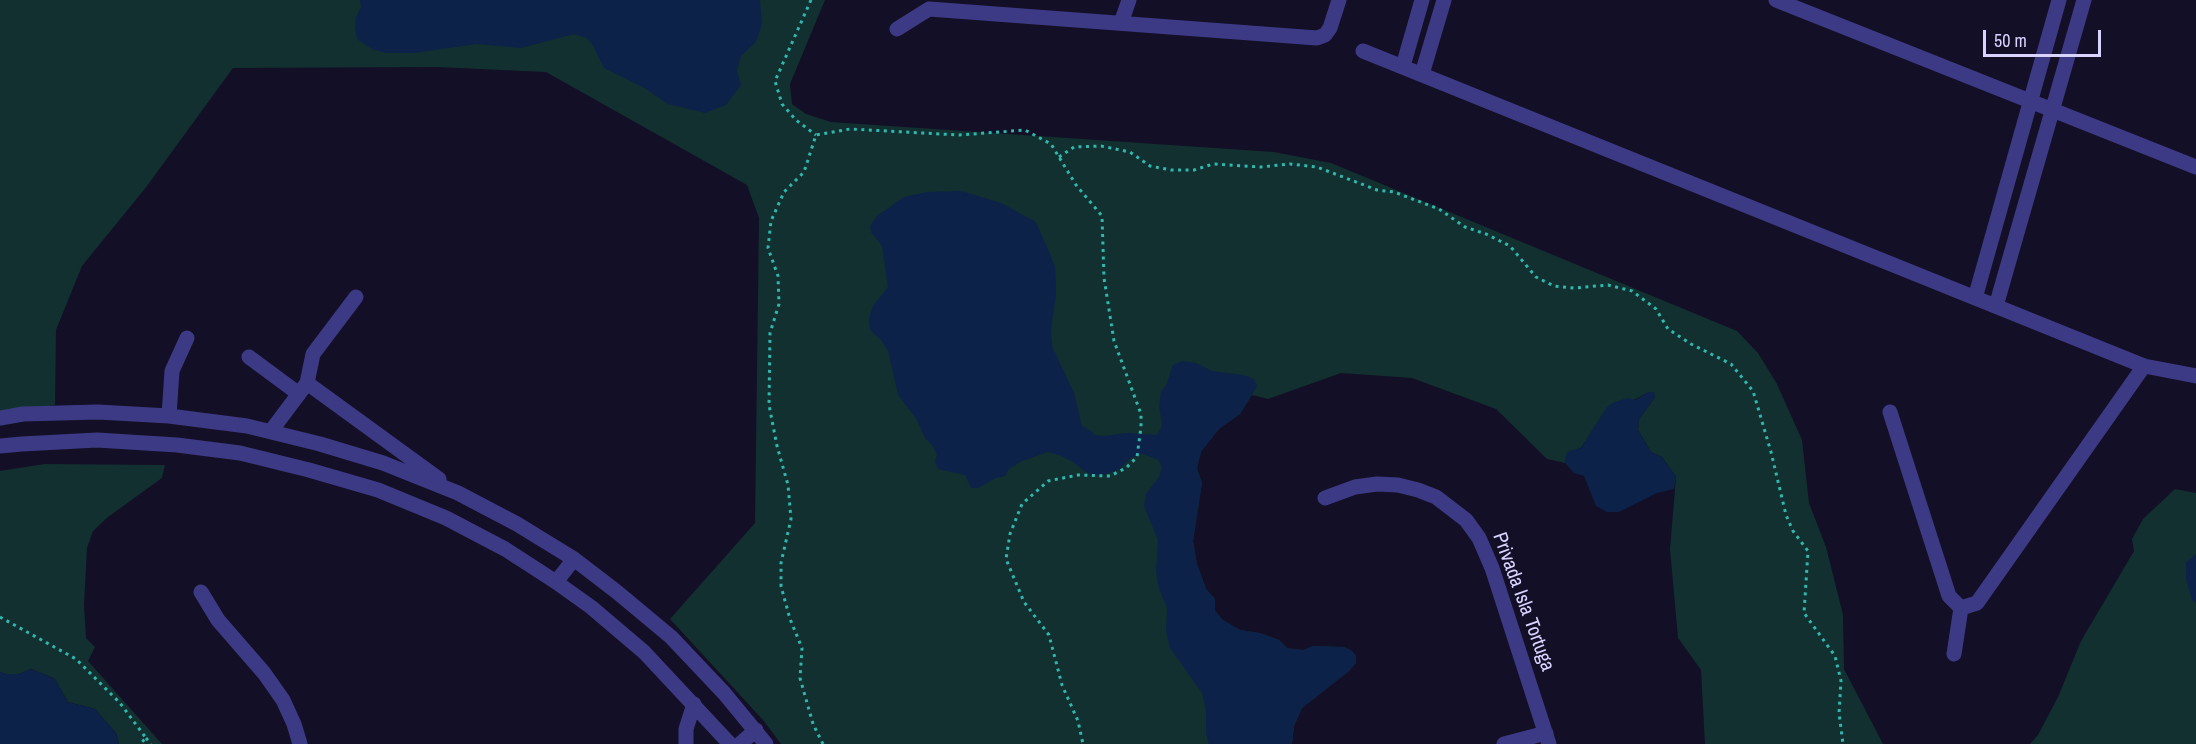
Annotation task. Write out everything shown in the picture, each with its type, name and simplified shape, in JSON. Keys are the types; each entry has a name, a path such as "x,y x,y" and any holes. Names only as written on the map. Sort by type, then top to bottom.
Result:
{"street":[{"path":"1121,23 1129,0"},
{"path":"897,29 931,4 1121,23 1317,38 1325,35 1330,28 1339,0"},
{"path":"1403,66 1422,0"},
{"path":"1422,74 1444,0"},
{"path":"1776,0 2196,167"},
{"path":"1975,298 2059,0"},
{"path":"1996,306 2084,0"},
{"path":"1363,51 2144,366 2196,376"},
{"path":"271,431 303,388 313,354 356,297"},
{"path":"169,416 172,371 187,338"},
{"path":"249,357 303,388 459,493 517,524 574,559 618,592 671,637 756,730 766,744"},
{"path":"1961,608 1977,603 2144,366"},
{"path":"0,418 23,414 98,412 169,416 271,431 383,463 459,493"},
{"path":"1890,412 1949,596 1961,608"},
{"path":"0,446 97,440 177,445 240,453 378,490 446,518 505,549 556,582 645,652 730,744"},
{"name":"Privada Isla Tortuga","path":"1325,498 1355,487 1377,484 1398,485 1436,497 1466,520 1479,538 1492,568 1548,739"},
{"path":"556,582 574,559"},
{"path":"201,592 218,620 264,673 283,700 300,744"},
{"path":"1954,654 1961,608"},
{"path":"686,744 686,729 694,704"},
{"path":"740,744 756,730"},
{"path":"1504,744 1548,739"}],"path":[{"path":"812,0 775,81 782,104 796,120 816,135 850,129 959,135 1025,130 1051,144 1076,185 1102,216 1104,278 1114,340 1141,414 1137,457 1126,468 1110,476 1078,475 1048,481 1022,504 1010,534 1006,559 1024,602 1049,635 1062,685 1078,721 1083,744"},
{"path":"816,135 804,172 784,192 771,221 768,248 778,276 779,304 770,333 769,405 777,446 788,484 791,519 781,563 781,586 790,619 802,648 800,678 813,724 822,744"},
{"path":"1058,158 1074,147 1101,146 1130,152 1150,165 1171,170 1194,170 1213,164 1261,167 1290,164 1317,167 1377,190 1394,192 1439,208 1465,227 1510,246 1536,277 1554,286 1574,288 1608,285 1632,291 1656,309 1668,329 1690,344 1731,364 1754,391 1772,452 1786,515 1793,531 1808,551 1804,613 1835,656 1841,681 1839,713 1843,744"},
{"path":"0,617 76,659 120,703 151,744"},
{"path":"140,744 146,738"}],"green space":[{"path":"0,0 825,0 790,84 792,104 806,114 831,122 1274,152 1331,163 1737,331 1758,353 1777,384 1802,440 1809,503 1826,547 1843,615 1844,669 1883,744 1705,744 1701,670 1678,638 1670,549 1676,477 1662,457 1651,452 1638,430 1639,419 1655,397 1649,392 1601,417 1581,448 1568,452 1565,463 1547,459 1496,409 1412,378 1341,373 1268,399 1252,395 1240,414 1219,429 1201,451 1197,468 1202,483 1193,541 1197,564 1206,589 1215,599 1215,611 1223,620 1240,630 1260,633 1279,640 1287,648 1303,650 1313,646 1344,647 1356,656 1356,663 1349,671 1302,708 1294,726 1292,744 781,744 763,720 670,619 755,523 759,218 747,185 546,72 436,67 233,68 147,186 82,266 56,330 55,405 0,413"},
{"path":"45,464 165,465 162,478 108,517 93,531 87,548 84,605 86,638 95,647 88,661 162,744 119,744 116,733 95,709 68,702 55,679 31,669 19,674 0,672 0,471"},
{"path":"2175,489 2196,493 2196,744 2030,744 2038,735 2058,697 2081,641 2134,551 2132,539 2143,519"}],"water":[{"path":"360,0 760,0 762,24 756,42 741,56 737,71 741,85 726,105 705,113 668,104 646,89 604,68 587,38 574,34 521,48 476,44 414,53 386,53 372,49 357,39 355,28 356,17 361,7"},
{"path":"961,191 1001,203 1036,222 1055,266 1056,294 1051,330 1052,346 1074,393 1082,426 1094,435 1127,433 1157,435 1162,422 1159,407 1161,392 1173,365 1182,361 1196,363 1212,371 1243,375 1254,379 1257,386 1240,414 1219,429 1201,452 1197,469 1202,483 1193,541 1197,564 1206,589 1215,599 1215,611 1223,620 1240,630 1260,633 1279,640 1287,648 1303,650 1313,646 1344,647 1356,656 1356,663 1349,671 1302,708 1294,726 1292,744 1209,744 1202,693 1170,648 1166,631 1167,608 1159,589 1156,571 1158,540 1144,506 1146,494 1159,477 1162,468 1159,460 1143,454 1131,458 1118,470 1103,475 1091,475 1073,462 1048,452 1022,461 1009,469 1005,476 996,478 978,488 971,488 965,475 938,469 935,461 937,455 932,445 925,438 917,420 898,395 888,351 881,340 870,330 869,318 873,306 888,287 882,246 871,232 870,226 877,216 904,197 927,192"},
{"path":"1649,392 1654,392 1655,397 1639,419 1638,430 1651,452 1662,457 1676,477 1674,489 1657,493 1619,512 1607,512 1596,506 1584,476 1574,473 1565,463 1567,452 1581,448 1607,407 1627,398 1635,400"},
{"path":"2196,554 2196,603 2192,600 2186,579 2186,562"},
{"path":"31,669 55,679 68,702 95,709 116,733 119,744 0,744 0,672 19,674"}]}
